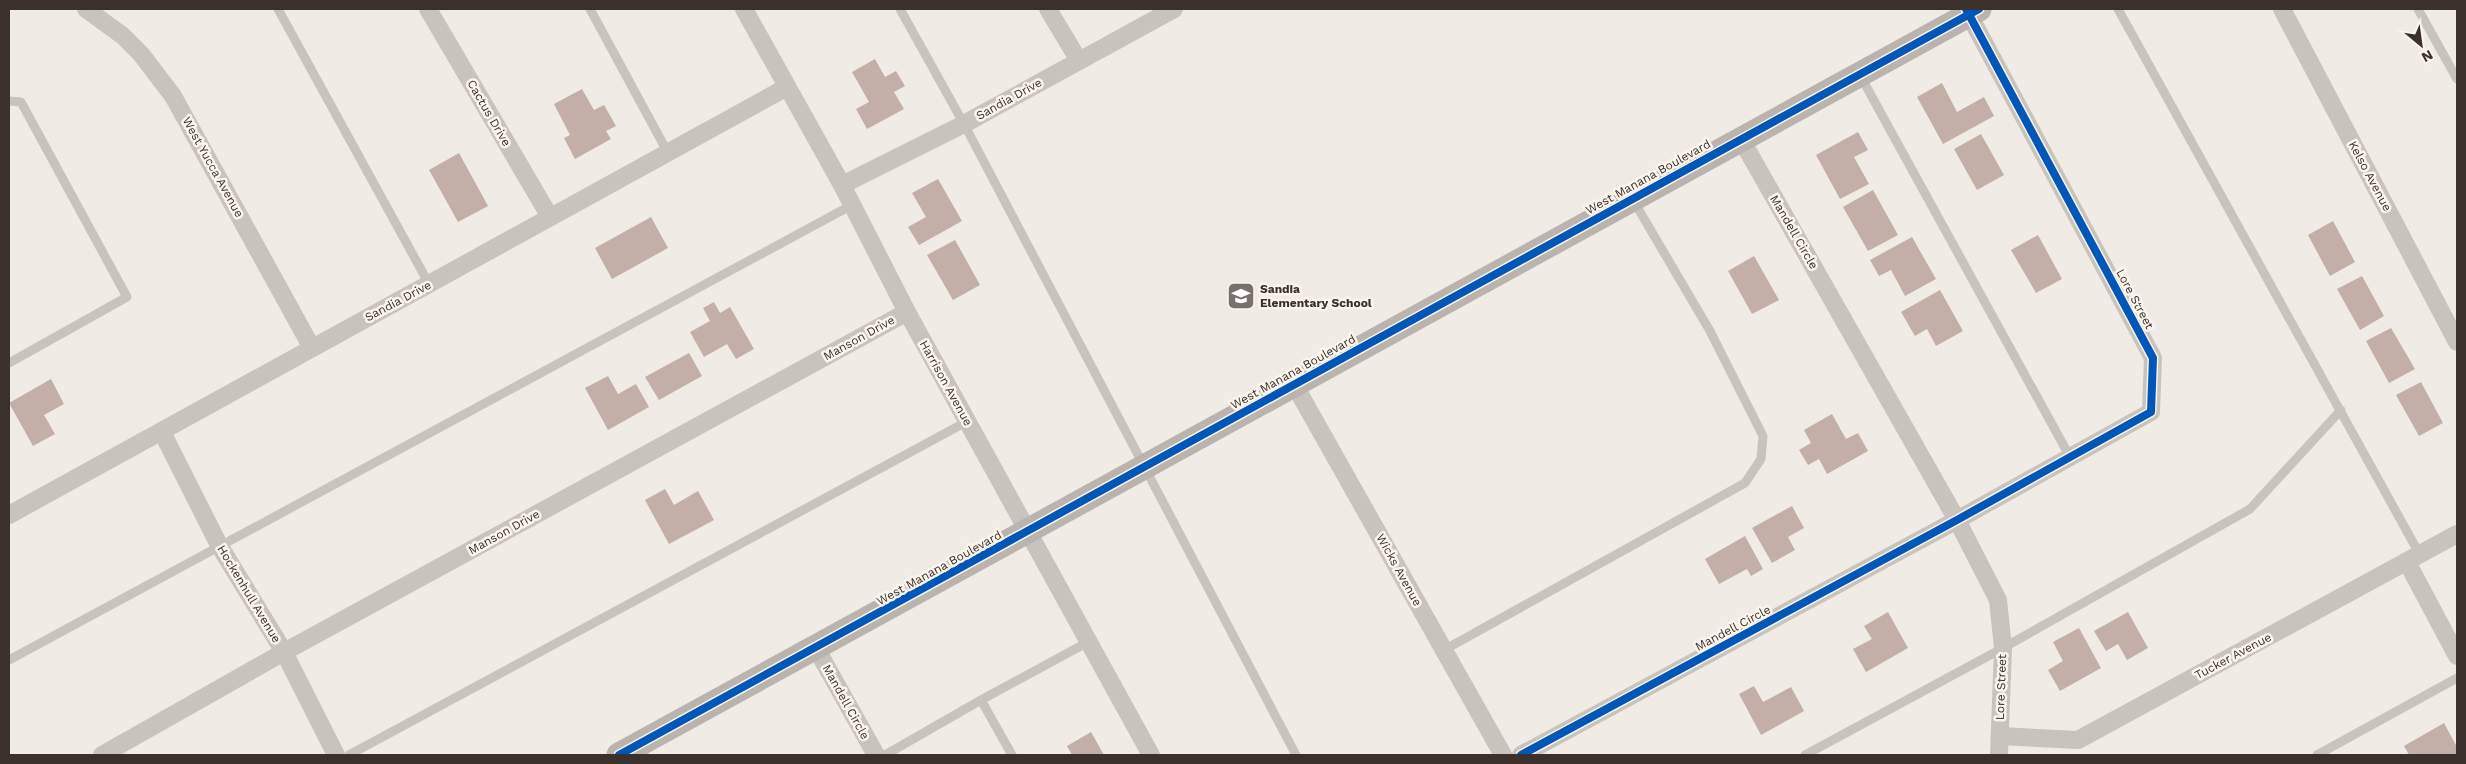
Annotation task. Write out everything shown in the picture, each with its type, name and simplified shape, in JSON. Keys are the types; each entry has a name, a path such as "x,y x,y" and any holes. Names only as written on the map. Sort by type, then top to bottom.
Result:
{"street":[{"name":"West Yucca Avenue","path":"86,9 123,36 141,54 173,96 312,348"},
{"name":"Cactus Drive","path":"428,9 550,217"},
{"name":"Harrison Avenue","path":"744,9 842,185 907,312 1151,755"},
{"path":"1048,9 1078,62"},
{"name":"Sandia Drive","path":"842,185 964,124 1174,9"},
{"name":"Kelso Avenue","path":"2282,9 2457,342"},
{"name":"West Manana Boulevard","path":"619,755 1633,199 1971,11"},
{"name":"Lore Street","path":"1971,11 2153,358 2151,412 1957,520 1998,600 2003,648 1999,755"},
{"name":"Sandia Drive","path":"9,515 787,87"},
{"name":"Mandell Circle","path":"1521,755 1957,520 1741,139"},
{"name":"Manson Drive","path":"102,755 284,652 907,312"},
{"name":"Wicks Avenue","path":"1294,384 1502,755"},
{"name":"Hockenhull Avenue","path":"162,432 219,545 284,652 336,755"},
{"name":"Tucker Avenue","path":"2000,736 2078,740 2457,534"},
{"path":"2413,559 2457,656"},
{"name":"Mandell Circle","path":"816,648 876,755"}],"lane":[{"path":"278,9 429,284"},
{"path":"590,9 668,153"},
{"path":"900,9 964,124 1296,755"},
{"path":"2118,9 2340,410 2413,559"},
{"path":"2418,9 2457,79"},
{"path":"1860,74 2070,457"},
{"path":"9,101 21,102 127,297 9,362"},
{"path":"1444,650 1745,483 1761,460 1763,436 1710,331 1633,199"},
{"path":"9,660 852,205"},
{"path":"1805,755 2003,648 2250,509 2340,410"},
{"path":"349,755 968,421"},
{"path":"885,755 1088,642"},
{"path":"2316,755 2457,678"},
{"path":"981,700 1012,755"}],"building":[{"path":"875,59 885,77 896,71 905,86 894,92 904,109 867,129 856,109 869,102 852,72"},
{"path":"1942,83 1957,112 1984,97 1994,116 1943,144 1917,97"},
{"path":"582,89 594,110 604,105 616,126 606,131 611,139 575,159 564,138 570,135 554,104"},
{"path":"1858,132 1868,150 1854,157 1869,184 1840,199 1816,155"},
{"path":"1981,134 2004,175 1977,190 1954,149"},
{"path":"459,153 488,206 458,222 429,170"},
{"path":"938,179 962,221 919,245 908,227 926,217 912,193"},
{"path":"1873,190 1898,235 1868,251 1843,207"},
{"path":"651,217 668,248 612,279 595,248"},
{"path":"2333,221 2355,262 2330,276 2308,235"},
{"path":"2038,235 2062,279 2036,293 2011,250"},
{"path":"1912,237 1936,279 1905,296 1891,270 1879,276 1870,260"},
{"path":"955,240 980,285 953,300 927,255"},
{"path":"1754,256 1779,300 1752,314 1728,271"},
{"path":"2362,276 2384,316 2360,330 2337,289"},
{"path":"1940,290 1963,331 1936,346 1927,329 1915,336 1901,312"},
{"path":"714,302 720,313 730,307 754,349 736,359 727,344 704,357 690,332 710,321 703,308"},
{"path":"2391,328 2415,369 2389,383 2366,341"},
{"path":"689,353 702,376 659,400 645,377"},
{"path":"608,376 618,394 636,384 649,407 608,430 585,388"},
{"path":"51,379 64,404 44,415 55,434 33,446 9,403"},
{"path":"2421,382 2443,423 2419,436 2396,395"},
{"path":"1832,414 1846,439 1858,433 1868,451 1827,474 1819,459 1808,465 1799,450 1811,443 1804,430"},
{"path":"665,489 674,505 698,491 714,520 669,544 645,500"},
{"path":"1792,506 1804,528 1788,537 1795,550 1772,563 1752,528"},
{"path":"1745,536 1763,569 1751,576 1747,569 1719,584 1705,559"},
{"path":"1888,612 1908,648 1866,672 1853,649 1872,639 1864,626"},
{"path":"2128,612 2148,648 2127,660 2118,644 2106,651 2094,631"},
{"path":"2079,628 2101,668 2060,691 2048,670 2063,661 2053,642"},
{"path":"1754,686 1763,702 1791,687 1804,711 1761,735 1739,694"},
{"path":"2444,723 2457,747 2457,755 2409,755 2404,746"},
{"path":"1091,732 1104,755 1072,755 1067,746"}],"cycle path":[{"path":"1521,755 1957,520 2151,412 2153,358 1966,9"},
{"path":"619,755 1979,9"}],"place":[{"name":"Sandia Elementary School","path":"1241,296"}]}
